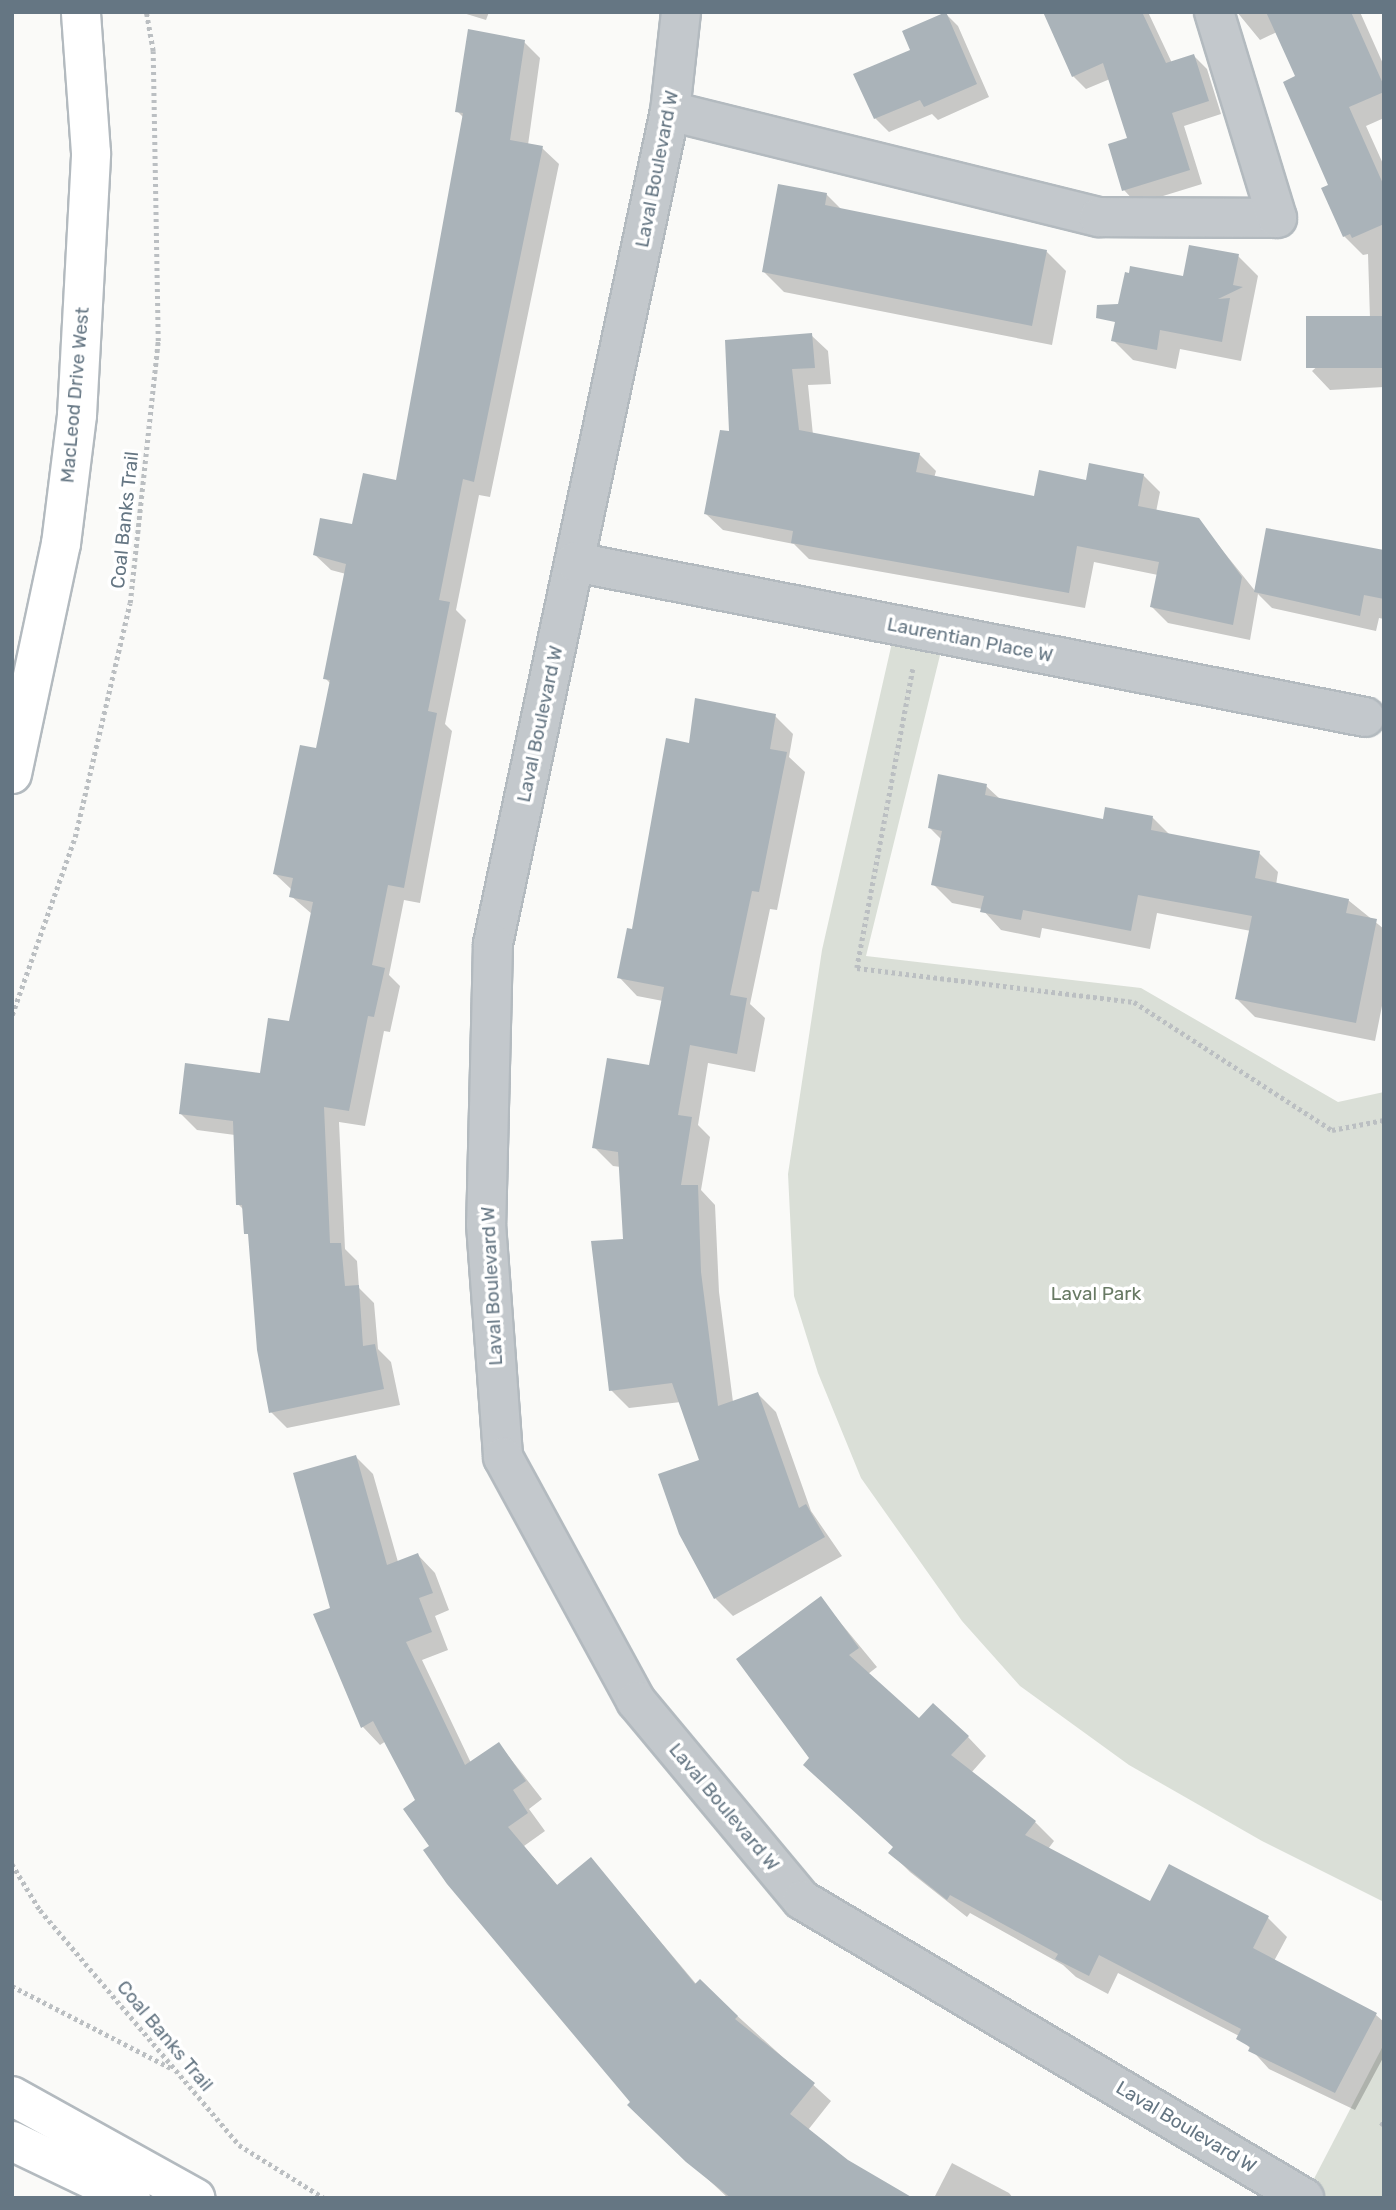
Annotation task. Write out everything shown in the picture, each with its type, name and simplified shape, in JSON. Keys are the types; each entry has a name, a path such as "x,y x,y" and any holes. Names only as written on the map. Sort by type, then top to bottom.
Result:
{"main road":[{"name":"MacLeod Drive West","path":"12,774 58,556 77,415 91,153 81,12"},
{"path":"12,2096 195,2198"},
{"path":"12,2141 131,2198"}],"street":[{"name":"Laval Boulevard W","path":"681,12 670,111 493,944 486,1224 503,1457 636,1701 802,1900 1304,2198"},
{"path":"670,111 1098,217 1276,218 1214,12"},
{"name":"Laurentian Place W","path":"575,562 1364,717"}],"path":[{"name":"Coal Banks Trail","path":"12,1015 75,837 130,603 158,341 153,51 146,12"},
{"path":"921,630 857,968 1134,1002 1332,1130 1384,1120"},
{"name":"Coal Banks Trail","path":"12,1864 40,1910 239,2145 324,2198"},
{"path":"12,1986 177,2071"}],"green space":[{"name":"Laval Park","path":"896,625 945,635 866,956 1141,988 1338,1102 1384,1092 1384,1902 1262,1841 1129,1765 1020,1686 962,1621 861,1478 818,1373 794,1296 788,1174 822,950"},
{"path":"1384,2044 1384,2194 1381,2198 1304,2198"}],"building":[{"path":"946,12 977,84 924,107 920,100 874,119 853,74 910,50 902,31"},
{"path":"1043,12 1142,12 1166,63 1194,54 1209,101 1172,113 1190,170 1122,191 1108,144 1127,138 1103,63 1072,77"},
{"path":"1266,12 1351,12 1384,86 1384,92 1349,107 1384,186 1384,224 1352,238 1350,234 1343,237 1321,188 1328,185 1283,82 1295,76"},
{"path":"468,29 525,40 510,140 543,146 474,482 463,479 439,600 450,602 428,711 437,713 404,888 388,885 372,965 385,968 374,1017 368,1016 349,1111 324,1107 330,1243 341,1243 345,1286 359,1285 363,1346 375,1344 384,1389 269,1413 257,1350 248,1234 244,1234 242,1205 236,1205 233,1121 179,1114 185,1063 260,1073 268,1018 289,1021 313,902 289,897 293,878 273,874 300,745 316,748 330,680 323,679 346,564 313,555 320,518 352,524 363,473 396,480 463,113 455,112"},
{"path":"778,184 827,193 825,205 1047,250 1032,326 762,272"},
{"path":"1189,245 1239,254 1233,285 1243,287 1218,299 1230,298 1222,342 1160,330 1157,350 1111,341 1115,322 1096,318 1097,305 1118,304 1125,272 1129,273 1130,266 1183,276"},
{"path":"1306,316 1384,316 1384,368 1306,368"},
{"path":"812,333 815,368 792,369 799,430 920,453 916,472 1034,496 1039,470 1086,480 1089,463 1144,474 1138,506 1199,518 1242,577 1233,625 1150,607 1159,562 1077,546 1069,593 791,543 793,531 704,514 720,430 729,431 725,340"},
{"path":"1266,528 1384,550 1384,599 1364,595 1360,616 1254,592"},
{"path":"695,698 776,714 770,749 787,752 759,892 752,891 730,995 747,998 737,1054 690,1045 678,1115 692,1117 681,1185 698,1185 701,1272 718,1406 758,1392 799,1508 806,1504 825,1537 714,1599 679,1534 658,1474 699,1460 672,1383 609,1391 591,1241 623,1239 618,1152 592,1148 607,1058 649,1065 664,987 617,978 627,928 632,929 666,738 689,743"},
{"path":"938,774 987,784 985,795 1103,819 1105,807 1153,816 1151,830 1260,851 1255,878 1349,899 1346,913 1377,919 1356,1023 1235,999 1252,916 1138,895 1131,931 1023,910 1021,920 980,912 984,896 931,885 942,831 928,828"},
{"path":"356,1455 387,1565 418,1553 433,1593 419,1598 432,1632 406,1642 465,1765 499,1742 526,1781 513,1790 528,1813 508,1827 557,1885 591,1857 695,1984 700,1979 738,2016 735,2019 815,2083 790,2114 848,2160 913,2198 731,2198 686,2162 627,2105 630,2102 447,1884 423,1850 429,1846 403,1809 415,1800 373,1721 361,1728 313,1614 330,1608 293,1473"},
{"path":"821,1596 859,1648 849,1655 919,1718 933,1703 969,1736 951,1755 1036,1821 1025,1835 1150,1901 1169,1864 1269,1916 1253,1948 1377,2013 1335,2093 1248,2051 1250,2047 1236,2039 1241,2029 1099,1955 1089,1976 1055,1959 1058,1954 950,1895 947,1900 888,1853 893,1847 803,1765 809,1758 736,1659"}]}
